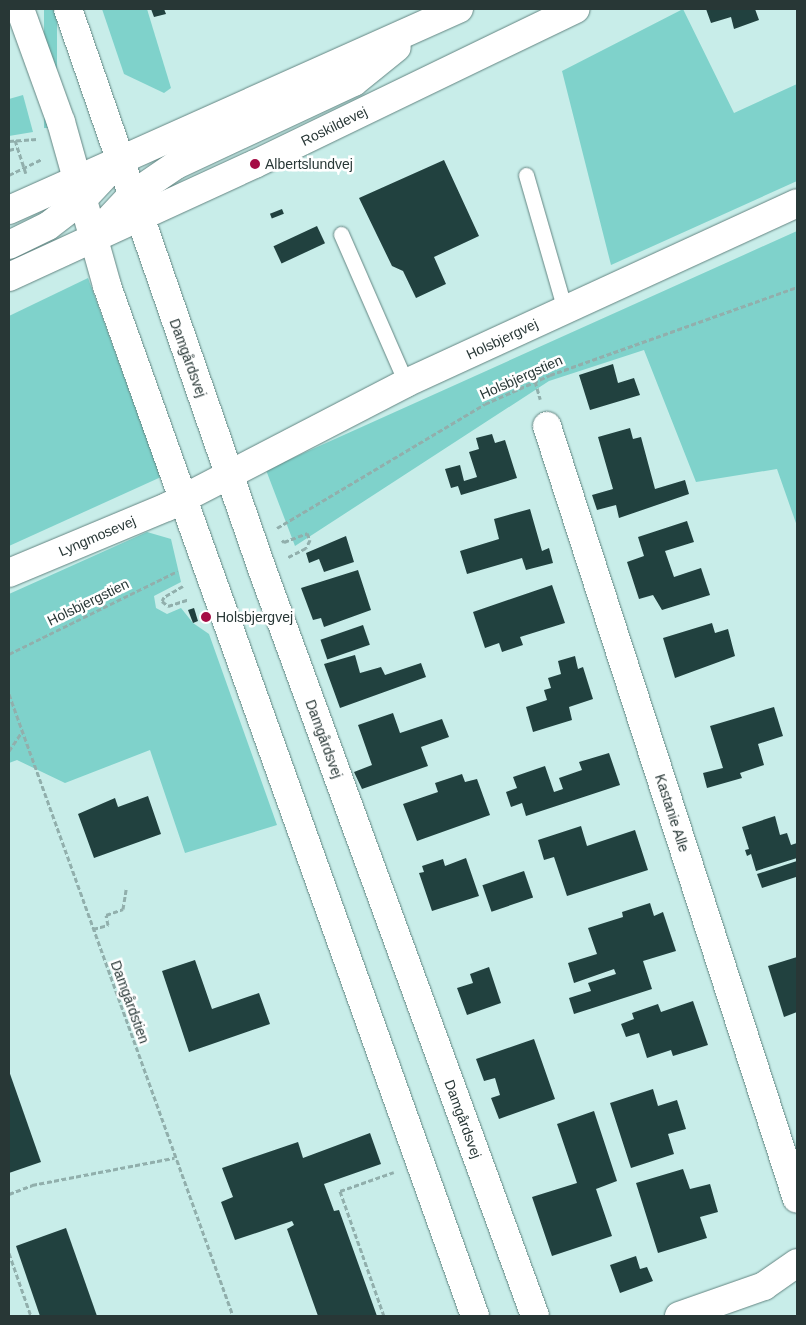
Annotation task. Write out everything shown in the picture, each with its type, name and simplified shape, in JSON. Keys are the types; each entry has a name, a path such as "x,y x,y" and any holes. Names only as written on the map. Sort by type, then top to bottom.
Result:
{"street":[{"path":"20,9 68,146 107,286 475,1316"},
{"path":"68,9 120,159"},
{"path":"9,244 48,226 80,188 120,159 459,9"},
{"name":"Roskildevej","path":"9,277 93,236 136,206 255,164 576,9"},
{"path":"136,206 176,165 354,82 425,24"},
{"name":"Damgårdsvej","path":"120,159 230,475 535,1316"},
{"path":"9,210 36,197 80,188"},
{"name":"Holsbjergvej","path":"184,498 406,383 797,203"},
{"name":"Kastanie Alle","path":"547,426 797,1199"},
{"name":"Lyngmosevej","path":"9,573 184,498"},
{"path":"679,1316 764,1286 797,1263"}],"lane":[{"path":"526,175 565,310"},
{"path":"341,234 406,383"}],"path":[{"path":"9,141 15,140 36,197"},
{"path":"9,175 68,146"},
{"path":"9,150 17,148"},
{"name":"Holsbjergstien","path":"274,529 485,404 550,374 797,287"},
{"path":"282,560 306,548 310,540 308,533 300,533 284,542"},
{"name":"Holsbjergstien","path":"9,654 178,570"},
{"path":"184,587 164,596 162,601 168,606 184,600"},
{"name":"Damgårdstien","path":"9,694 174,1158 234,1316"},
{"path":"9,751 22,732"},
{"path":"92,929 108,925 106,915 123,909 126,889"},
{"path":"9,1194 32,1185 174,1158"},
{"path":"384,1316 340,1191 420,1163"},
{"path":"9,1254 31,1316"}],"shaded area":[{"path":"44,9 57,9 57,128 44,128"},
{"path":"102,9 147,9 171,88 164,93 124,74"},
{"path":"683,9 734,113 797,84 797,181 611,265 562,71"},
{"path":"23,95 33,132 9,136 9,99"},
{"path":"797,231 797,526 777,469 696,482 644,350 549,381 295,546 266,470"},
{"path":"88,278 161,477 9,546 9,316"},
{"path":"147,532 171,539 181,582 154,596 156,608 167,614 181,608 193,623 209,634 277,825 185,853 150,750 65,783 17,760 9,763 9,594"}],"building":[{"path":"151,9 164,9 166,14 154,17"},
{"path":"706,9 755,9 759,20 734,29 731,17 711,23"},
{"path":"444,160 479,236 434,257 446,284 416,298 403,271 392,266 359,198"},
{"path":"282,209 284,214 272,219 270,214"},
{"path":"317,226 325,243 282,264 273,246"},
{"path":"613,364 618,383 634,378 640,395 590,410 579,375"},
{"path":"630,428 633,439 641,437 655,489 685,480 689,494 619,518 616,505 597,510 592,495 613,489 598,437"},
{"path":"492,434 495,443 505,440 517,478 461,495 458,486 451,488 445,469 460,465 464,481 477,477 469,452 479,449 476,438"},
{"path":"530,509 542,551 549,548 553,563 526,570 522,558 467,574 460,551 499,539 494,519"},
{"path":"687,521 694,542 665,551 674,577 701,568 710,595 662,610 653,595 639,599 627,562 644,556 638,537"},
{"path":"346,536 354,562 324,572 319,559 309,563 306,553"},
{"path":"358,570 371,610 324,627 321,618 313,620 301,588"},
{"path":"552,585 565,623 520,637 523,645 502,652 499,643 485,648 473,612"},
{"path":"194,608 198,621 193,623 188,610"},
{"path":"712,623 715,633 728,629 735,656 675,678 663,638"},
{"path":"363,625 370,645 327,660 320,640"},
{"path":"355,655 360,673 381,667 385,675 421,663 426,677 340,708 324,664"},
{"path":"575,656 578,669 583,667 593,699 569,707 572,720 533,732 526,707 547,700 544,690 551,688 548,678 561,674 558,661"},
{"path":"774,707 783,736 758,744 764,765 740,773 742,778 707,788 703,773 723,768 710,726"},
{"path":"393,713 400,733 442,719 449,737 421,747 428,766 362,789 354,772 372,765 358,725"},
{"path":"609,753 620,785 526,816 522,803 511,807 506,792 517,788 513,777 545,766 554,792 563,789 559,778 582,770 579,762"},
{"path":"462,774 465,782 477,779 490,815 417,841 403,804 438,792 435,783"},
{"path":"148,796 161,834 94,858 78,814 115,798 118,807"},
{"path":"775,816 780,835 787,833 791,845 797,843 797,858 756,871 751,854 747,856 745,850 749,849 742,827"},
{"path":"581,826 587,846 635,830 648,870 567,896 554,857 544,860 538,840"},
{"path":"466,858 479,896 432,911 419,873 424,872 422,866 443,859 445,866"},
{"path":"797,861 796,877 762,888 757,874"},
{"path":"524,871 533,897 492,912 482,885"},
{"path":"650,903 654,916 663,912 676,951 643,961 652,989 574,1014 569,998 591,991 588,983 616,974 614,969 574,983 568,963 597,954 588,928 623,917 622,912"},
{"path":"797,957 797,1012 784,1017 768,966"},
{"path":"195,960 212,1009 259,993 270,1024 189,1052 162,971"},
{"path":"489,967 501,1003 467,1015 457,988 473,983 470,974"},
{"path":"693,1001 708,1045 673,1056 671,1050 647,1058 639,1033 626,1037 621,1024 634,1019 632,1013 658,1004 661,1012"},
{"path":"534,1039 555,1099 499,1119 491,1098 500,1095 495,1078 484,1081 476,1059"},
{"path":"9,1071 41,1162 9,1173"},
{"path":"653,1089 658,1106 677,1100 686,1129 668,1134 674,1154 631,1168 610,1103"},
{"path":"594,1111 617,1181 596,1189 612,1236 552,1256 532,1197 577,1183 557,1124"},
{"path":"370,1133 381,1164 324,1184 334,1211 339,1210 377,1316 318,1316 287,1229 294,1225 292,1221 235,1240 221,1202 233,1197 222,1168 298,1142 303,1158"},
{"path":"683,1169 690,1189 710,1184 718,1212 700,1217 707,1238 658,1253 636,1183"},
{"path":"66,1228 97,1316 40,1316 16,1246"},
{"path":"636,1256 640,1269 647,1267 653,1281 620,1293 610,1265"}],"place":[{"name":"Albertslundvej","path":"255,164"},
{"name":"Holsbjergvej","path":"206,617"}]}
